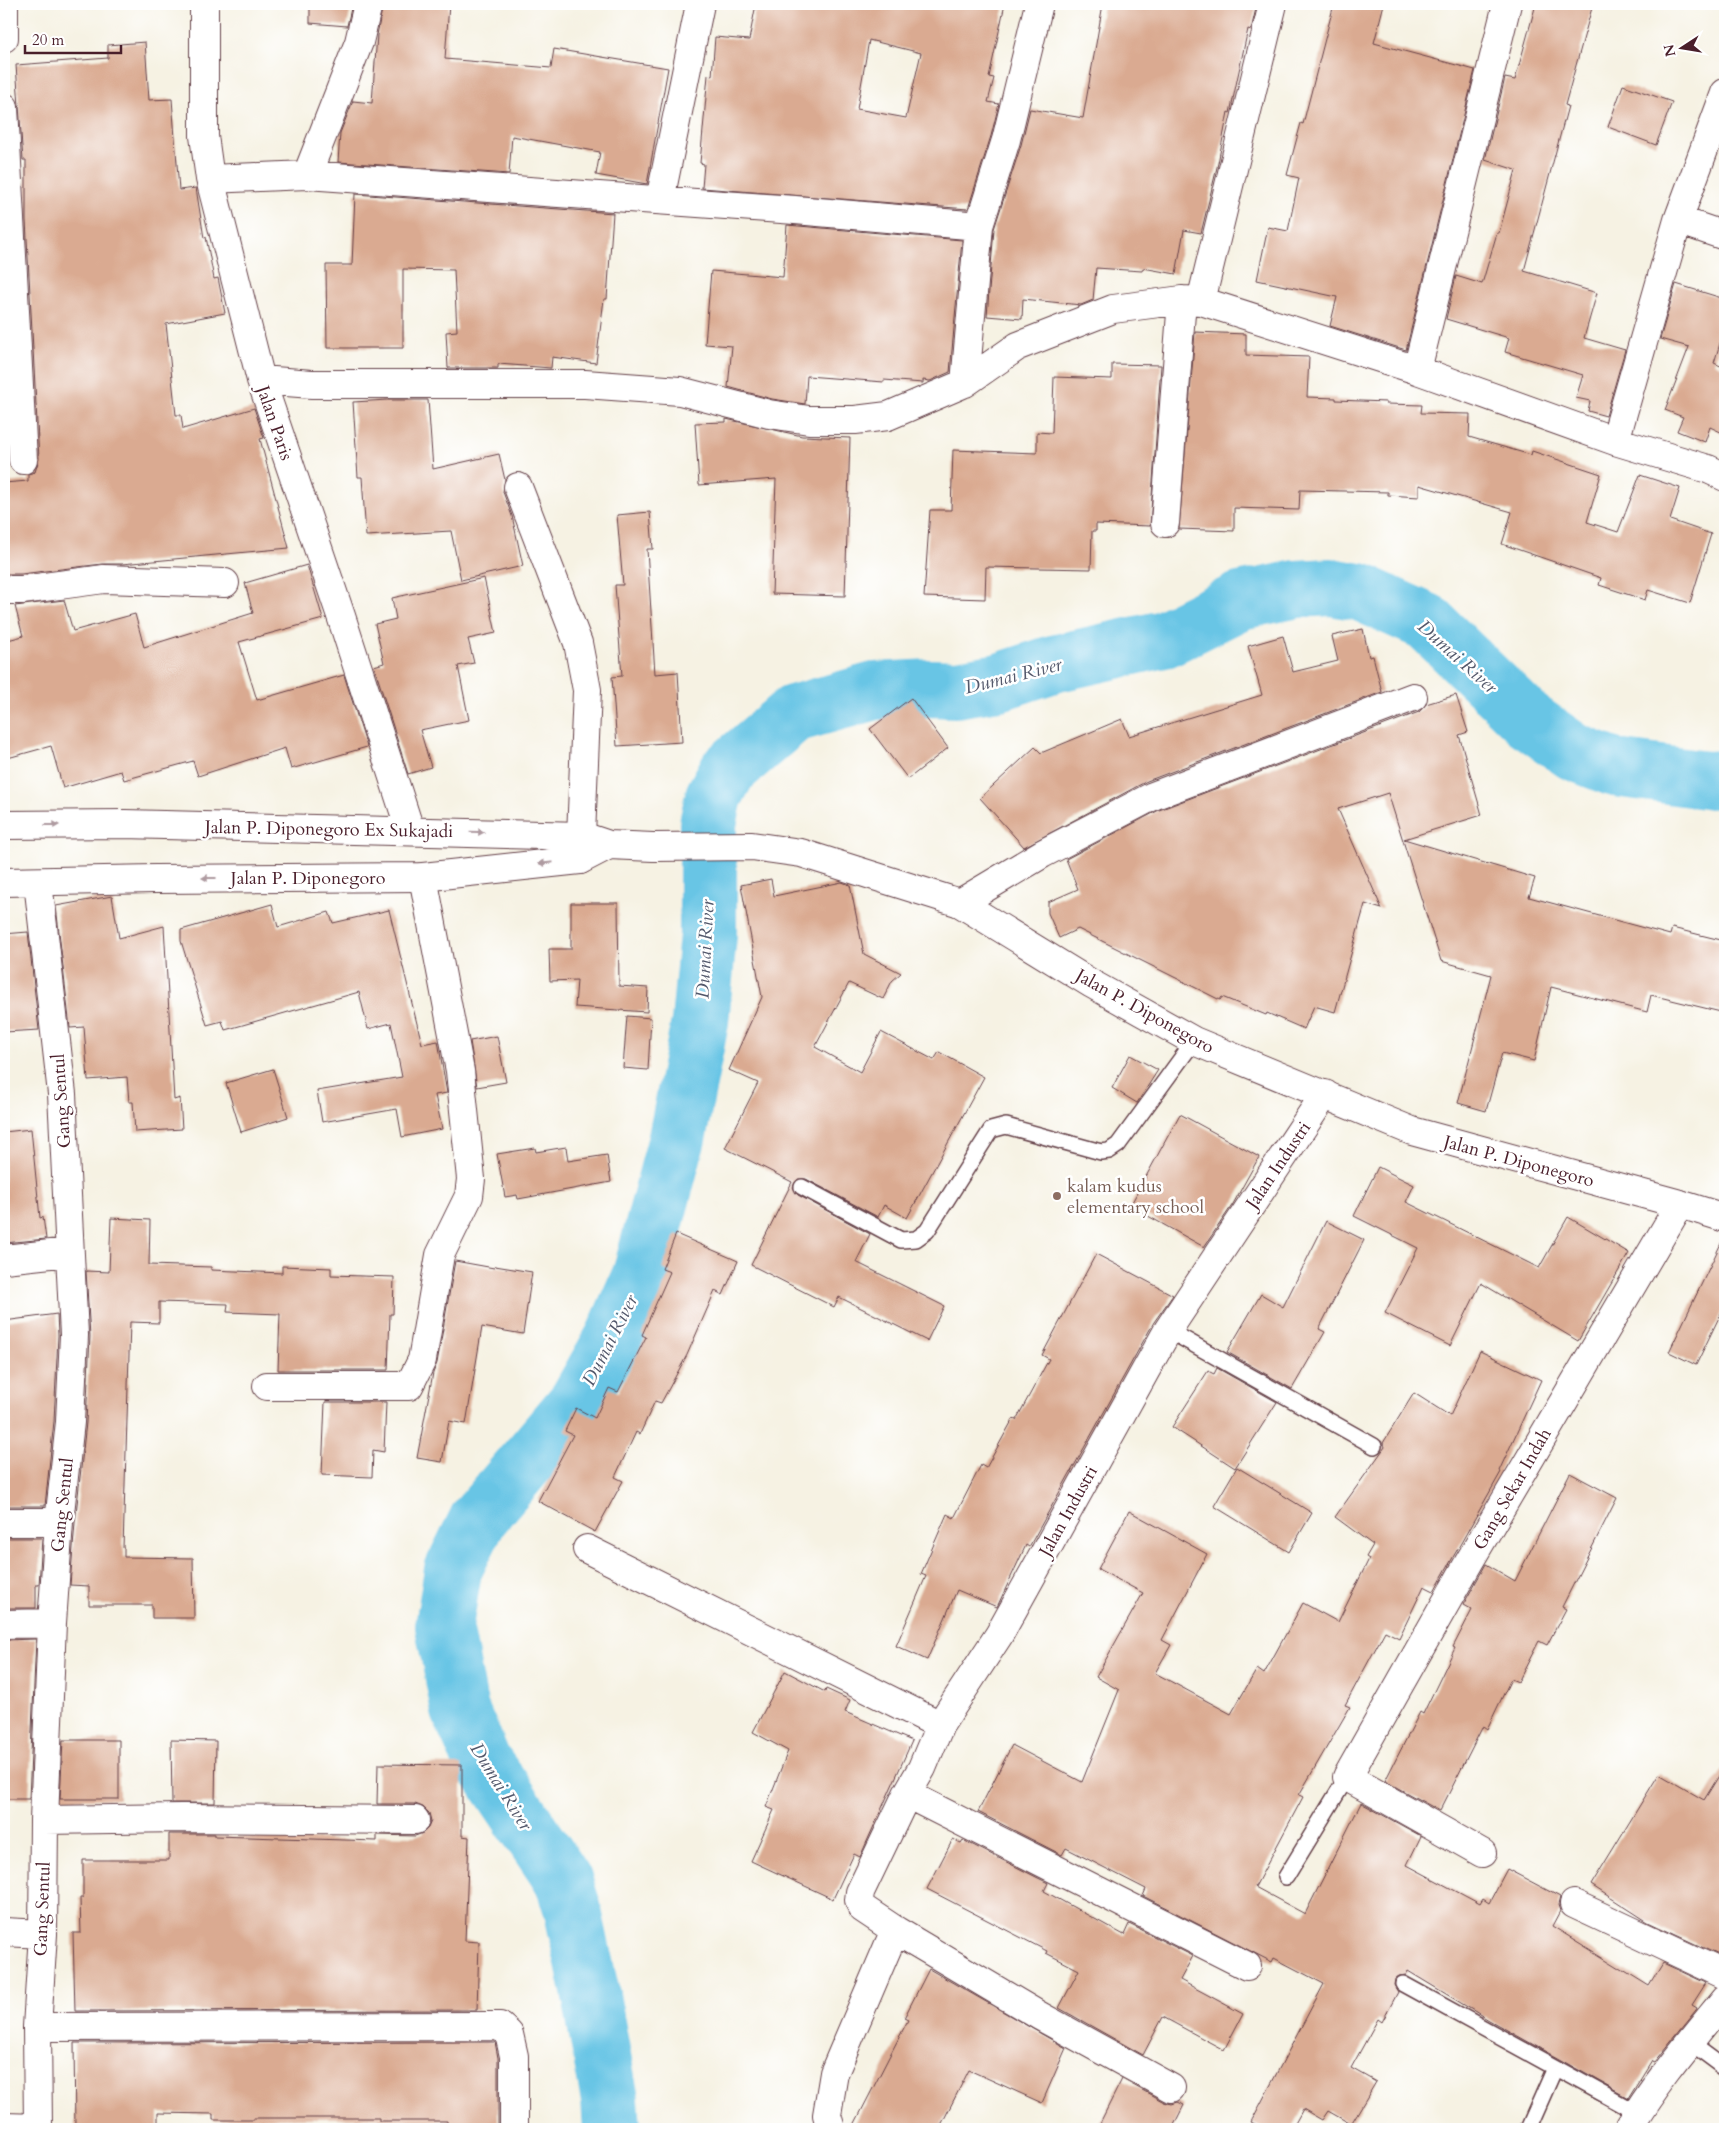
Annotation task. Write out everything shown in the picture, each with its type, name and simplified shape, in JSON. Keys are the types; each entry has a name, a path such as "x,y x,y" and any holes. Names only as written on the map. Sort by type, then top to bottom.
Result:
{"street":[{"path":"4,4 4,38"},
{"name":"Jalan Paris","path":"204,4 204,136 210,179 260,380 341,616 410,830"},
{"path":"307,175 360,42 368,4"},
{"path":"660,200 696,4"},
{"path":"965,383 979,226 1006,140 1039,4"},
{"path":"1165,523 1192,300 1273,4"},
{"path":"1417,370 1507,4"},
{"path":"1614,441 1678,220 1725,93"},
{"path":"4,107 23,460"},
{"path":"210,179 307,175 660,200 979,226"},
{"path":"1678,220 1725,236"},
{"path":"260,380 312,384 595,385 680,391 769,414 809,420 856,420 888,416 965,383 1018,346 1113,309 1192,300 1417,370 1614,441 1708,469 1725,477"},
{"path":"518,487 578,643 587,690 581,848"},
{"path":"4,590 22,590 104,579 225,583"},
{"path":"960,903 1042,854 1153,796 1413,697"},
{"name":"Jalan P. Diponegoro Ex Sukajadi","path":"4,825 125,824 410,830 581,848 609,845 653,847"},
{"name":"Jalan P. Diponegoro","path":"653,847 752,846 801,853 960,903 1092,984 1194,1041 1412,1131 1725,1218"},
{"name":"Jalan P. Diponegoro","path":"4,882 423,877 581,848"},
{"path":"267,1386 409,1386 422,1360 440,1255 468,1196 471,1179 460,1071 423,877"},
{"name":"Gang Sentul","path":"38,882 62,1094 74,1335 70,1422 59,1522 52,1623 44,1820 43,1934 37,2026 38,2129"},
{"name":"Jalan Industri","path":"1171,2088 1040,2016 895,1930 862,1908 859,1900 860,1892 906,1794 922,1768 940,1725 999,1635 1168,1330 1325,1094"},
{"name":"Gang Sekar Indah","path":"1346,1776 1469,1562 1680,1204"},
{"path":"4,1259 70,1252"},
{"path":"4,1522 59,1522"},
{"path":"587,1549 940,1725"},
{"path":"4,1624 52,1623"},
{"path":"1346,1776 1482,1853"},
{"path":"906,1794 1247,1966"},
{"path":"44,1820 182,1818 415,1820"},
{"path":"1574,1904 1725,1975"},
{"path":"831,2129 827,2115 834,2073 895,1930"},
{"path":"4,1932 43,1934"},
{"path":"1633,2121 1690,2042 1725,1999"},
{"path":"37,2026 500,2026 509,2034 514,2056 514,2129"},
{"path":"4,2127 38,2129"}],"lane":[{"path":"802,1187 901,1240 916,1239 927,1231 991,1130 1006,1126 1101,1152 1109,1151 1118,1145 1194,1041"},
{"path":"1168,1330 1374,1446"},
{"path":"1286,1876 1346,1776"},
{"path":"1402,1984 1555,2068 1633,2121"},
{"path":"1690,2042 1725,2068"},
{"path":"1528,2129 1555,2068"}],"building":[{"path":"310,4 352,4 347,26 310,23"},
{"path":"383,4 449,4 445,59 551,68 554,49 668,68 647,184 596,175 600,152 512,136 509,174 338,162 340,133 353,101 372,103 377,35"},
{"path":"756,4 1005,4 989,77 994,78 988,102 999,104 968,209 702,188 704,164 700,163 708,75 712,76 715,37 749,40","holes":["869,40 921,53 906,118 857,109"]},
{"path":"1103,4 1257,4 1251,30 1248,29 1201,233 1184,230 1176,274 1143,268 1142,271 1096,268 1093,300 1081,305 1023,299 1022,319 987,316 994,229 1021,145 1030,109 1083,118"},
{"path":"1334,4 1384,4 1374,43 1475,70 1406,350 1330,326 1337,297 1257,280 1268,227 1288,231 1299,178 1287,175 1301,123 1303,124"},
{"path":"1536,4 1593,4 1565,105 1568,106 1524,271 1597,293 1584,338 1625,350 1606,416 1588,411 1590,401 1576,398 1583,375 1505,352 1509,338 1446,319 1456,276 1482,284 1497,233 1499,233 1516,170 1485,160 1505,78 1515,80"},
{"path":"145,42 149,100 172,99 179,190 196,188 204,238 206,237 214,279 218,278 225,313 166,324 176,415 181,415 183,429 254,408 264,438 260,439 289,548 7,574 4,564 4,483 28,481 28,474 35,472 39,459 26,220 26,160 23,160 16,65 108,58 108,45"},
{"path":"1623,85 1672,102 1656,145 1608,127"},
{"path":"355,194 613,213 607,299 604,299 596,363 552,357 551,368 498,364 498,368 448,368 446,332 457,331 454,270 403,269 403,348 327,348 326,265 352,265"},
{"path":"787,225 962,240 950,372 930,381 923,380 923,383 807,376 805,404 772,399 728,387 732,346 705,344 711,271 783,277"},
{"path":"1676,284 1725,299 1725,327 1714,363 1725,368 1725,434 1710,427 1705,442 1677,431 1683,417 1665,410 1689,347 1660,339"},
{"path":"1195,332 1246,334 1246,355 1309,357 1307,397 1386,402 1386,404 1422,405 1421,413 1470,414 1469,437 1531,455 1532,451 1601,474 1587,522 1618,532 1640,475 1680,488 1670,520 1711,534 1690,603 1648,590 1645,600 1599,585 1601,578 1502,544 1512,512 1419,485 1419,497 1388,495 1388,492 1300,490 1299,510 1234,508 1234,531 1179,529"},
{"path":"1112,364 1161,365 1150,526 1096,524 1096,531 1092,531 1091,569 986,567 985,599 924,597 930,510 951,510 953,450 1037,453 1037,432 1052,433 1054,377 1112,379"},
{"path":"428,400 433,469 499,454 505,480 503,492 512,516 523,566 461,580 451,531 366,536 362,477 358,477 353,402"},
{"path":"726,419 802,436 850,438 845,596 772,594 776,479 699,485 695,423 726,422"},
{"path":"650,512 653,549 647,549 655,674 678,672 682,742 617,746 612,677 622,676 615,585 623,585 617,515"},
{"path":"307,565 323,619 239,642 257,700 344,675 367,747 291,769 285,748 198,776 193,761 124,780 121,771 63,788 51,746 4,759 4,641 23,636 15,606 64,600 73,631 135,614 144,647 253,613 245,583"},
{"path":"484,578 496,633 468,639 474,663 458,666 469,720 420,730 431,767 408,774 374,666 384,663 375,624 396,619 392,598"},
{"path":"1363,629 1369,657 1373,656 1382,692 1147,781 1024,847 980,798 1035,747 1041,753 1122,719 1129,736 1262,695 1248,646 1283,636 1293,672 1338,661 1332,636"},
{"path":"1456,695 1468,732 1459,735 1482,815 1404,839 1535,878 1529,897 1670,935 1672,928 1725,941 1725,1013 1651,995 1647,1012 1551,987 1534,1061 1502,1053 1486,1111 1458,1103 1491,975 1441,961 1388,793 1338,809 1382,909 1365,904 1335,1012 1314,1006 1304,1029 1222,997 1220,1000 1078,929 1059,938 1048,913 1048,902 1078,889 1066,859 1159,810 1419,712 1426,704"},
{"path":"911,698 948,748 908,779 870,729"},
{"path":"771,879 774,896 842,882 850,885 864,954 901,973 892,981 883,999 849,983 815,1047 860,1072 881,1032 934,1060 939,1052 984,1077 907,1218 884,1205 878,1217 806,1179 798,1179 793,1187 798,1195 870,1234 856,1262 944,1306 927,1341 839,1297 834,1307 751,1265 792,1182 725,1148 758,1083 729,1070 762,997 741,885"},
{"path":"112,896 119,938 164,926 174,1100 180,1098 182,1129 135,1132 133,1102 129,1102 127,1077 88,1080 84,1027 70,1028 56,906"},
{"path":"571,903 618,903 619,986 648,988 647,1012 575,1007 577,980 550,981 549,949 571,949"},
{"path":"272,904 278,927 329,912 333,923 389,910 422,1044 438,1041 447,1093 435,1095 442,1129 402,1137 397,1109 322,1122 317,1091 402,1077 391,1023 368,1029 359,992 225,1030 222,1021 207,1025 181,941 181,930"},
{"path":"28,932 39,1030 4,1032 4,934"},
{"path":"627,1016 651,1018 648,1070 623,1068"},
{"path":"497,1036 506,1082 477,1087 470,1041"},
{"path":"1130,1055 1158,1070 1137,1103 1112,1088"},
{"path":"273,1069 288,1117 241,1132 226,1083"},
{"path":"1180,1114 1259,1157 1233,1204 1204,1247 1130,1206"},
{"path":"31,1129 40,1218 43,1217 46,1239 4,1243 4,1132"},
{"path":"566,1147 568,1161 607,1155 611,1182 518,1199 517,1195 505,1197 497,1154 535,1148 536,1152"},
{"path":"1378,1167 1414,1185 1406,1202 1539,1268 1568,1217 1629,1253 1578,1341 1481,1283 1450,1346 1385,1313 1418,1248 1354,1216"},
{"path":"111,1218 150,1220 149,1265 211,1267 211,1270 282,1273 282,1266 331,1268 331,1275 394,1277 393,1314 390,1314 388,1370 278,1370 280,1314 227,1312 228,1304 159,1302 159,1323 130,1322 124,1557 193,1558 194,1618 152,1618 152,1605 89,1605 89,1586 70,1585 86,1423 90,1336 86,1271 109,1272"},
{"path":"1326,1221 1364,1240 1319,1329 1325,1332 1292,1389 1227,1352 1261,1294 1283,1307"},
{"path":"676,1234 738,1261 723,1295 715,1291 687,1355 661,1403 655,1401 640,1434 636,1432 615,1477 623,1481 595,1532 538,1501 573,1435 565,1431 576,1408 595,1418 609,1388 618,1392 646,1337 642,1335 670,1272 662,1269"},
{"path":"1725,1235 1725,1305 1696,1365 1669,1352"},
{"path":"1096,1254 1173,1295 1154,1322 1029,1547 1026,1545 997,1607 957,1590 927,1660 896,1646 926,1576 921,1574 947,1514 954,1518 981,1465 986,1468 1013,1419 1016,1420 1049,1359 1042,1355"},
{"path":"455,1261 532,1272 523,1334 482,1327 466,1424 449,1421 442,1462 417,1458 433,1373 437,1363"},
{"path":"57,1314 58,1335 54,1421 45,1506 4,1506 4,1321"},
{"path":"1480,1351 1541,1380 1499,1471 1501,1472 1434,1591 1424,1586 1399,1638 1385,1631 1345,1705 1350,1707 1299,1795 1303,1797 1255,1887 1305,1914 1361,1803 1421,1836 1407,1865 1480,1904 1483,1899 1489,1903 1507,1869 1560,1897 1558,1905 1560,1911 1552,1926 1649,1986 1663,1963 1706,1983 1692,2005 1697,2008 1696,2010 1654,2062 1652,2061 1629,2098 1489,2020 1408,1971 1406,1975 1395,1979 1394,1985 1398,1992 1382,2022 1378,2019 1351,2068 1376,2082 1351,2124 1328,2111 1322,2120 1303,2109 1292,2129 1264,2129 1251,2122 1324,1984 1274,1958 1272,1962 1143,1896 1146,1889 1066,1848 1062,1855 978,1812 1012,1745 1082,1782 1119,1690 1096,1677 1143,1593 1098,1569 1129,1511 1207,1554 1162,1640 1171,1645 1155,1673 1231,1714 1257,1669 1264,1674 1303,1603 1338,1622 1369,1559 1366,1557 1373,1545 1335,1517 1385,1447 1383,1443 1414,1393 1450,1416"},
{"path":"1217,1368 1277,1402 1235,1468 1172,1427 1208,1371 1214,1374"},
{"path":"325,1402 386,1402 384,1452 373,1450 372,1477 322,1475"},
{"path":"1237,1467 1312,1513 1289,1552 1214,1506"},
{"path":"1570,1473 1617,1498 1562,1607 1566,1609 1547,1645 1539,1641 1518,1682 1511,1679 1487,1729 1483,1726 1440,1811 1385,1781 1420,1712 1423,1714 1455,1648 1453,1647 1472,1610 1463,1605 1486,1564 1515,1581"},
{"path":"4,1538 42,1538 39,1585 36,1585 36,1608 4,1608"},
{"path":"36,1639 29,1799 4,1799 4,1640"},
{"path":"785,1671 825,1692 826,1689 850,1700 845,1712 912,1741 860,1857 854,1854 833,1899 751,1861 774,1810 766,1807 788,1751 753,1732"},
{"path":"63,1740 119,1740 119,1799 60,1799"},
{"path":"171,1740 216,1741 215,1803 172,1803"},
{"path":"378,1764 462,1765 462,1836 469,1837 465,1941 479,1942 477,2010 75,2011 73,1933 81,1933 80,1898 83,1898 83,1860 169,1860 169,1834 215,1834 215,1836 377,1841 377,1835 415,1836 423,1833 431,1821 429,1813 423,1807 415,1804 377,1804"},
{"path":"1725,1766 1725,1952 1723,1957 1648,1922 1591,1885 1659,1774 1704,1800"},
{"path":"953,1839 961,1843 963,1840 1048,1883 1044,1891 1124,1935 1129,1924 1193,1956 1180,1980 1243,2014 1224,2050 1163,2017 1143,2055 1059,2008 1079,1970 1046,1953 1047,1951 927,1889"},
{"path":"929,1969 1066,2048 1042,2103 969,2070 939,2129 852,2129 908,2020 904,2018"},
{"path":"495,2042 498,2058 498,2126 447,2126 447,2121 379,2121 379,2118 254,2118 254,2120 213,2120 213,2114 158,2113 158,2129 75,2129 74,2043"},
{"path":"1122,2079 1164,2102 1172,2104 1178,2102 1184,2105 1172,2129 1097,2129"}],"waterway":[{"name":"Dumai River","path":"612,2129 610,2100 590,1990 572,1907 563,1880 483,1763 460,1710 444,1626 453,1570 478,1519 577,1402 613,1339 641,1275 677,1138 700,1022 708,935 708,824 714,796 728,770 793,714 875,691 931,688 956,689 999,682 1053,664 1164,639 1240,601 1297,589 1331,587 1360,592 1427,622 1527,719 1574,752 1615,768 1706,780 1725,779"}],"place":[{"name":"kalam kudus elementary school","path":"1057,1196"}]}
